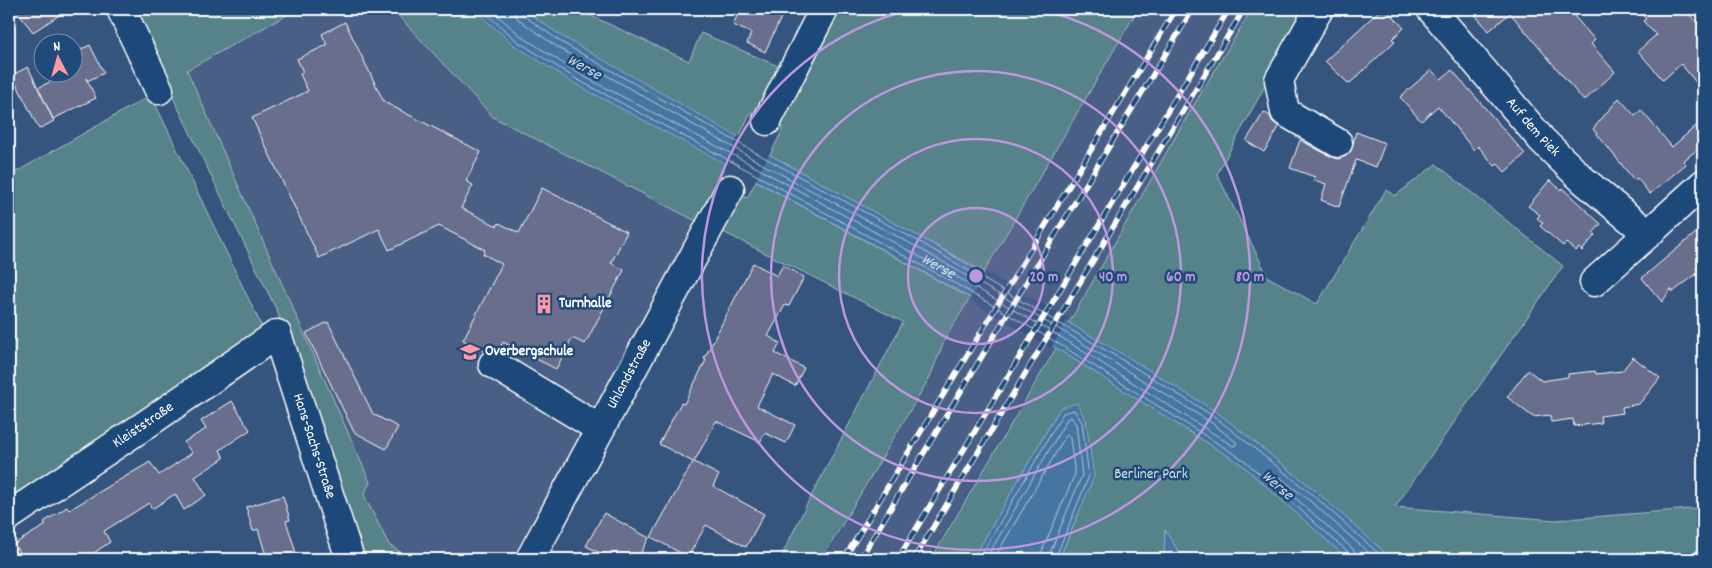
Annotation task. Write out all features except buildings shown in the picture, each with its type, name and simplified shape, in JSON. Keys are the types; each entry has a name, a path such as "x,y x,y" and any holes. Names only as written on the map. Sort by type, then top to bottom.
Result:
{"street":[{"path":"121,9 159,90"},
{"path":"767,121 824,9"},
{"path":"1319,9 1279,80 1285,112 1338,143"},
{"name":"Auf dem Piek","path":"1431,9 1542,140 1583,180 1648,234"},
{"path":"1594,282 1703,184"},
{"name":"Uhlandstraße","path":"530,559 730,189"},
{"name":"Kleiststraße","path":"9,516 278,334"},
{"name":"Hans-Sachs-Straße","path":"278,334 350,559"},
{"path":"493,364 600,428"}],"shaded area":[{"name":"Overbergschule","path":"299,9 391,9 493,117 698,222 513,559 414,559 389,545 365,495 370,482 188,70"},
{"path":"1138,9 1252,9 1189,113 1058,342 929,559 824,559 931,377 945,341"}],"green space":[{"path":"130,9 298,9 187,70 370,482 364,495 389,545 412,559 359,559 288,338 276,309"},
{"path":"392,9 576,9 689,61 701,33 785,69 758,116 751,112 698,222 493,117"},
{"path":"834,9 1138,9 984,272 770,155 783,129 776,125"},
{"path":"1252,9 1307,9 1217,174 1268,277 1317,304 1386,190 1395,196 1436,164 1563,266 1395,507 1555,520 1703,508 1703,559 1392,559 1317,492 1218,413 1069,323 1189,113"},
{"path":"151,95 263,329 9,499 9,176"},
{"path":"756,181 970,298 945,339 930,377 822,559 780,559 903,322 719,230 739,195 747,198"},
{"name":"Berliner Park","path":"1056,348 1241,464 1348,559 1183,559 1165,531 1164,559 1059,559 1078,515 1060,408 973,559 931,559"}],"water":[{"name":"Werse","path":"473,9 523,9 563,37 770,155 920,237 1126,356 1218,413 1317,492 1392,559 1348,559 1241,464 1056,348 953,288 575,84 514,45"},
{"path":"1077,403 1086,420 1094,477 1059,559 973,559 1060,408"},
{"path":"1165,530 1183,559 1164,559"}],"pier":[{"path":"739,135 770,152 754,183 723,166"},
{"path":"986,272 1068,319 1051,348 969,300"}],"railway":[{"path":"844,559 1176,9"},
{"path":"860,559 1193,9"},
{"path":"898,559 1229,9"},
{"path":"914,559 1244,9"}],"place":[{"name":"Turnhalle","path":"544,304"},
{"name":"Overbergschule","path":"470,352"}]}
